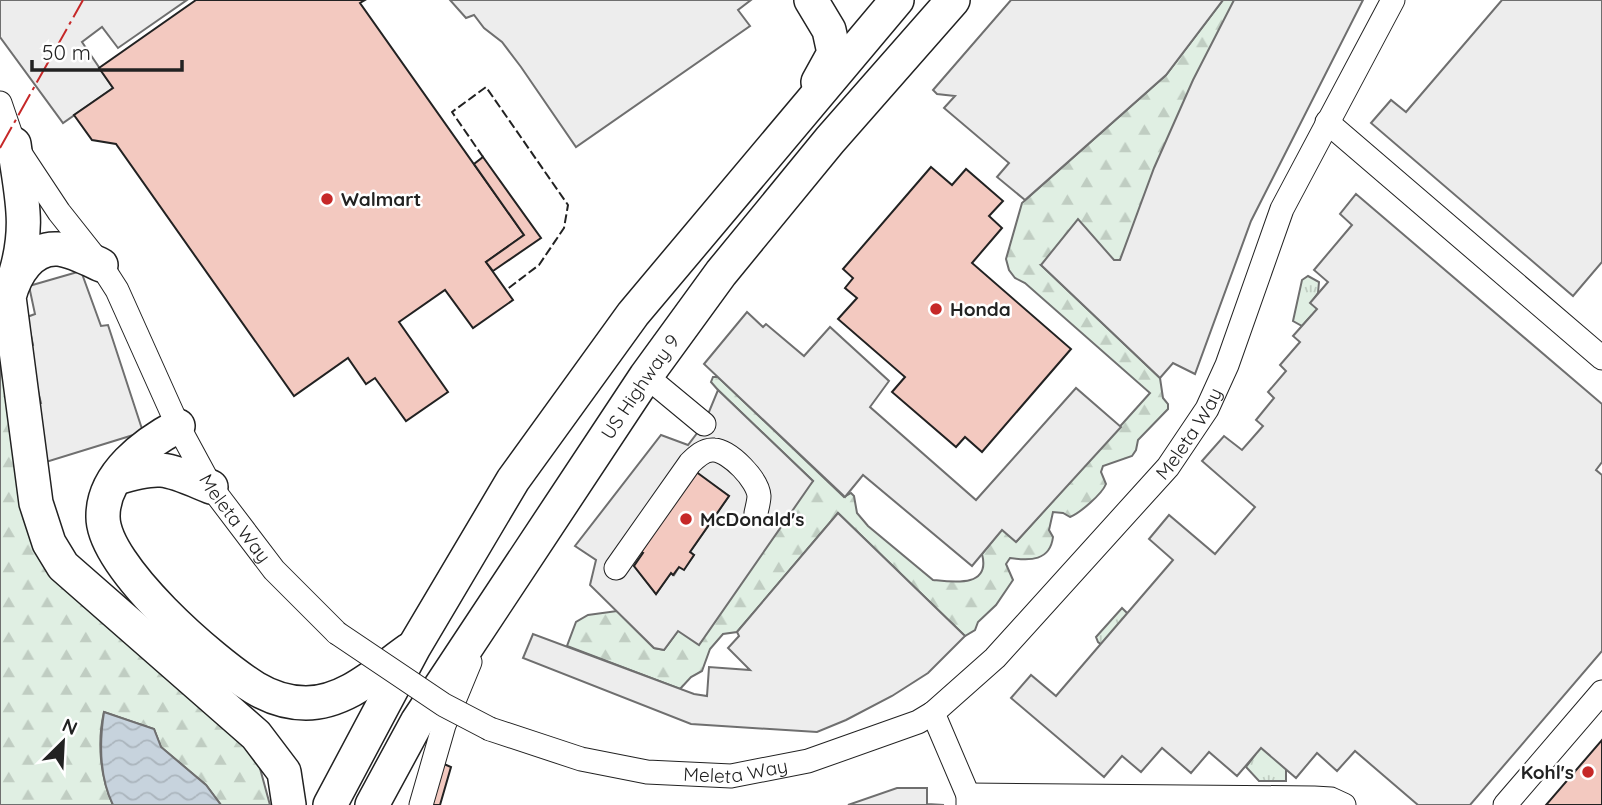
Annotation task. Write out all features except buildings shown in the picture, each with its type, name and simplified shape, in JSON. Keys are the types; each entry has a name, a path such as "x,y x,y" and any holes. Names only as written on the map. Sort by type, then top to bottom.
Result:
{"highway":[{"path":"757,164 817,85 834,53 829,30 811,0"},
{"path":"330,805 414,647 513,480 633,314 897,0"},
{"name":"US Highway 9","path":"372,805 417,722 646,376 721,273 879,82 953,0"},
{"path":"14,144 25,215 22,257 9,297 36,503 49,543 63,566 256,735 284,772 289,805"},
{"path":"14,280 28,260 49,250 67,251 101,265"},
{"path":"178,426 141,448 105,498 102,513 103,526 116,554 138,583 177,624 207,652 255,688 291,702 308,703 342,695 414,647"},
{"path":"117,478 161,469 211,487"}],"street":[{"name":"Meleta Way","path":"0,103 14,144 59,212 117,290 178,426 211,487 274,570 337,633 443,705 490,729 581,760 647,772 731,776 808,761 918,722 933,713 995,658 1168,467 1206,409 1227,365 1282,209 1393,0"},
{"path":"1327,122 1602,358"},
{"path":"646,376 704,424"},
{"path":"616,568 690,463 700,454 712,449 725,453 754,480 759,496 756,513"},
{"path":"421,805 444,725 491,607"},
{"path":"1505,805 1602,692"},
{"path":"933,713 968,800 1314,797 1331,799 1344,805"}],"green space":[{"path":"1223,0 1251,0 1120,260 1041,265 1160,378 1168,409 1138,440 1132,456 1103,466 1101,472 1106,484 1090,503 1070,517 1053,512 1049,530 1053,537 1048,551 1038,558 1010,558 1006,564 1013,580 996,605 978,622 975,630 965,636 838,513 737,632 723,634 710,649 702,671 691,677 680,689 567,646 576,622 588,615 617,611 654,648 664,650 813,481 718,390 711,382 713,377 718,377 844,497 851,493 857,513 868,526 933,580 960,582 976,578 983,565 982,554 1002,529 1017,541 1150,393 1009,270 1006,259 1022,203 1166,75"},
{"path":"1308,276 1319,282 1318,293 1311,303 1602,550 1311,316 1302,326 1293,321 1302,280"},
{"path":"0,361 32,542 255,750 270,805 221,805 206,785 161,747 154,729 104,712 101,759 105,783 113,805 0,805"},
{"path":"1122,608 1286,769 1286,781 1259,781 1246,767 1255,755 1098,642 1096,637"}],"shaded area":[{"path":"0,0 187,0 118,48 102,27 82,42 113,88 63,123 0,37"},
{"path":"450,0 751,0 738,10 750,26 576,147 502,42 484,28 474,15 466,18"},
{"path":"1011,0 1223,0 1166,75 1025,200 997,177 1009,163 944,108 955,96 937,94 933,90"},
{"path":"1234,0 1363,0 1251,221 1195,374 1173,363 1160,378 1041,265 1078,219 1114,260 1120,260 1154,168 1193,80"},
{"path":"1502,0 1602,0 1602,262 1573,296 1371,123 1391,100 1406,112"},
{"path":"1356,194 1602,404 1602,462 1596,470 1602,475 1602,651 1470,805 1418,805 1355,751 1337,771 1317,753 1296,778 1261,748 1237,776 1209,752 1191,773 1162,748 1141,772 1122,756 1104,777 1011,698 1031,675 1056,696 1173,560 1149,539 1169,515 1215,554 1255,507 1202,461 1224,436 1242,450 1263,426 1256,420 1274,398 1268,392 1286,371 1280,365 1300,342 1293,336 1317,309 1310,303 1328,282 1314,270 1352,225 1340,214"},
{"path":"81,271 101,326 108,325 143,432 46,462 35,405 41,403 27,348 33,345 27,317 35,314 29,286"},
{"path":"747,312 763,327 766,324 804,356 830,327 889,381 870,407 976,500 1076,388 1121,427 1016,542 1002,530 972,566 863,475 845,497 704,364"},
{"path":"718,390 813,481 699,645 678,631 664,650 654,648 590,585 596,560 575,546 661,435 688,445 704,424","holes":["694,472 729,496 690,552 694,555 684,569 679,567 674,575 671,573 656,594 634,566"]},
{"path":"838,513 965,636 928,673 846,720 817,732 691,724 523,658 533,634 694,694 707,696 709,667 750,670 728,648 739,636 737,632"},
{"path":"897,788 927,788 927,804 944,805 848,805"}],"water":[{"path":"104,712 154,729 161,747 206,785 221,805 113,805 101,760"}],"fence":[{"path":"483,157 452,112 486,87 568,205 564,228 539,265 506,290"}],"power":[{"path":"0,148 83,0"}],"place":[{"name":"Walmart","path":"327,199"},
{"name":"Honda","path":"936,309"},
{"name":"McDonald's","path":"686,519"},
{"name":"Kohl's","path":"1588,772"}]}
